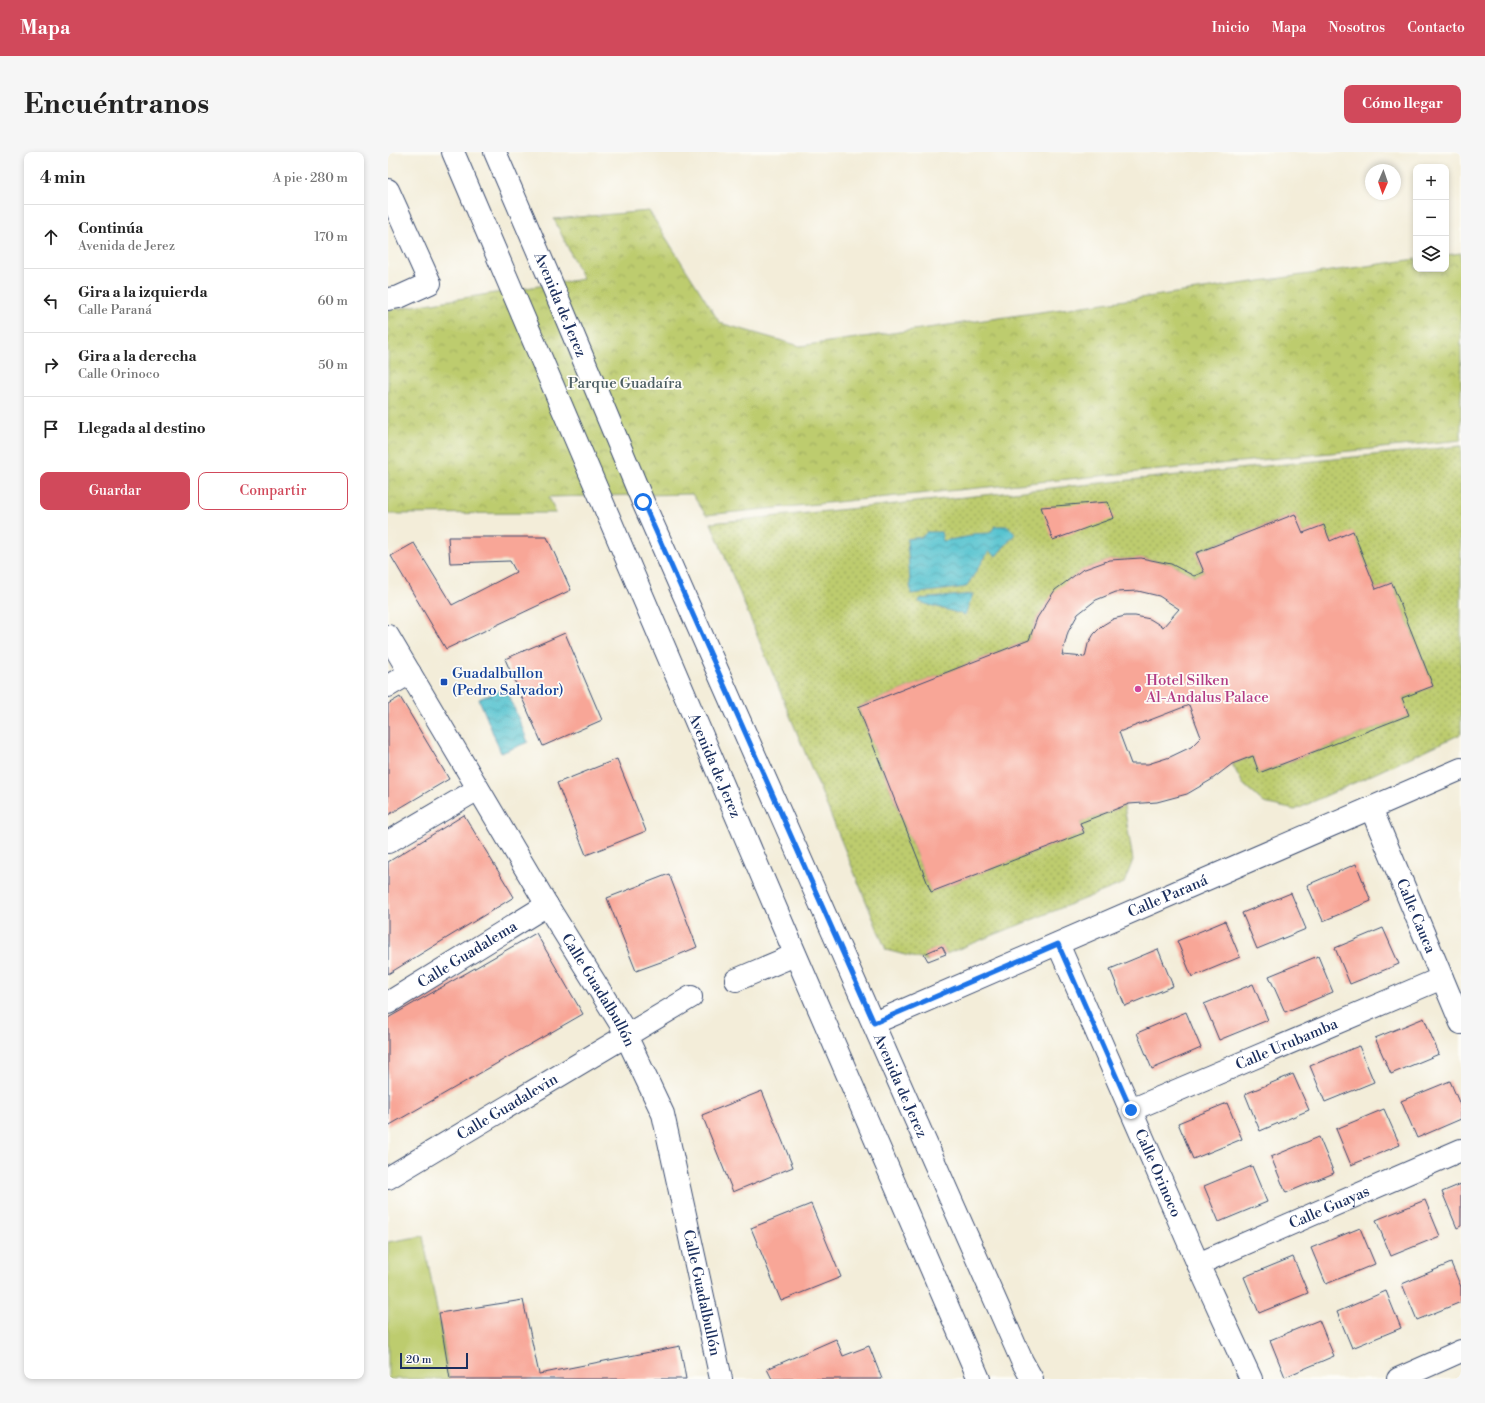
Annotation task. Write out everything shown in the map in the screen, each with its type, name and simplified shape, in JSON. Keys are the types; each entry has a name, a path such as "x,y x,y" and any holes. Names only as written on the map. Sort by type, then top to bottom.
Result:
{"street":[{"name":"Avenida de Jerez","path":"452,152 509,282 795,954 979,1379"},
{"name":"Avenida de Jerez","path":"495,152 643,502 1022,1361 1032,1379"},
{"path":"388,190 430,283 399,297 388,299"},
{"name":"Calle Guadalbullón","path":"388,636 547,905 626,1034 663,1114 721,1379"},
{"path":"388,686 410,673"},
{"name":"Calle Paraná","path":"874,1023 1461,769"},
{"path":"388,842 478,789"},
{"name":"Calle Cauca","path":"1371,808 1461,1023"},
{"name":"Calle Guadalema","path":"388,1003 547,905"},
{"name":"Calle Orinoco","path":"1058,944 1198,1264 1251,1379"},
{"path":"736,980 795,954"},
{"name":"Calle Urubamba","path":"1131,1110 1442,978"},
{"name":"Calle Guadalevin","path":"388,1178 626,1034 691,997"},
{"name":"Calle Guayas","path":"1198,1264 1461,1150"},
{"path":"1398,1379 1461,1351"}],"green space":[{"name":"Parque Guadaíra","path":"649,211 720,323 800,346 1413,259 1413,272 1449,272 1449,255 1461,253 1461,440 706,515 692,494 549,497 556,513 388,514 388,310 583,279 554,219"},
{"path":"1461,446 1461,734 1295,810 1264,803 1243,784 1232,764 1253,756 1260,773 1409,715 1402,698 1433,686 1392,583 1376,589 1353,532 1330,541 1324,526 1303,533 1295,514 1196,552 1204,572 1194,576 1171,564 1141,558 1110,560 1082,570 1055,591 1037,618 1029,640 858,707 931,892 1084,833 1080,823 1124,806 1133,860 1124,883 946,954 942,946 924,954 928,961 886,950 711,523"},
{"path":"423,1236 450,1379 388,1379 388,1242"}],"water":[{"path":"995,526 1008,526 1015,534 996,556 989,551 966,587 911,594 907,539 922,537 927,532 941,532 943,541 972,536 972,534 990,533"},
{"path":"973,594 965,615 919,602 920,599"},
{"path":"506,688 528,742 501,753 479,699"}],"building":[{"path":"1108,502 1114,518 1053,540 1041,507"},
{"path":"1295,514 1303,533 1324,525 1330,541 1353,531 1376,589 1392,583 1433,686 1402,698 1409,715 1259,773 1253,756 1232,764 1211,780 1187,794 1157,802 1129,804 1080,823 1084,833 931,892 858,707 1029,640 1037,618 1055,590 1082,570 1110,560 1141,558 1171,564 1194,576 1204,572 1196,553","holes":["1138,591 1159,596 1179,609 1163,627 1150,619 1135,616 1125,616 1113,619 1103,625 1094,634 1088,644 1085,657 1062,655 1068,632 1078,614 1096,600 1116,592","1189,705 1201,737 1191,747 1170,757 1148,764 1131,764 1119,732"]},
{"path":"448,537 547,537 571,590 446,649 391,556 414,543 452,605 516,572 510,561 450,563"},
{"path":"565,633 602,720 543,746 505,659"},
{"path":"400,697 449,779 388,815 388,704"},
{"path":"617,759 646,831 586,855 557,783"},
{"path":"464,815 514,897 388,974 388,862"},
{"path":"1356,864 1371,901 1323,921 1307,885"},
{"path":"669,874 697,947 636,971 607,898"},
{"path":"1291,893 1306,929 1257,949 1242,913"},
{"path":"1225,921 1240,957 1192,977 1177,941"},
{"path":"1383,928 1399,964 1350,984 1335,948"},
{"path":"536,933 583,1014 388,1126 388,1018"},
{"path":"942,946 946,954 928,961 924,954"},
{"path":"1158,949 1173,986 1125,1006 1110,969"},
{"path":"1318,956 1333,992 1285,1012 1269,976"},
{"path":"1253,984 1268,1020 1219,1040 1204,1004"},
{"path":"1186,1012 1201,1048 1152,1069 1137,1033"},
{"path":"1424,1018 1439,1054 1391,1074 1375,1038"},
{"path":"1359,1046 1374,1082 1325,1102 1310,1066"},
{"path":"1293,1074 1309,1110 1260,1131 1245,1094"},
{"path":"1450,1081 1461,1107 1461,1119 1417,1138 1401,1101"},
{"path":"762,1091 793,1167 733,1192 702,1115"},
{"path":"1227,1103 1242,1139 1193,1159 1178,1123"},
{"path":"1384,1109 1400,1145 1351,1165 1336,1129"},
{"path":"1319,1137 1334,1173 1286,1193 1271,1157"},
{"path":"1252,1166 1267,1202 1219,1222 1204,1186"},
{"path":"1461,1184 1461,1226 1457,1228 1442,1192"},
{"path":"1425,1200 1440,1236 1391,1256 1376,1220"},
{"path":"811,1204 841,1277 781,1301 751,1228"},
{"path":"1360,1228 1375,1264 1326,1284 1311,1248"},
{"path":"1293,1257 1308,1293 1259,1313 1244,1277"},
{"path":"1451,1263 1461,1287 1461,1302 1417,1320 1402,1284"},
{"path":"1386,1291 1401,1328 1352,1348 1337,1312"},
{"path":"523,1300 539,1374 680,1346 686,1379 450,1379 439,1313"},
{"path":"1319,1320 1334,1356 1285,1377 1270,1340"},
{"path":"836,1339 843,1356 869,1346 882,1379 772,1379 767,1369"}],"place":[{"name":"Guadalbullon (Pedro Salvador)","path":"444,682"},
{"name":"Hotel Silken Al-Andalus Palace","path":"1138,689"}],"route":[{"path":"643,502 874,1023 1058,944 1131,1110"}]}
